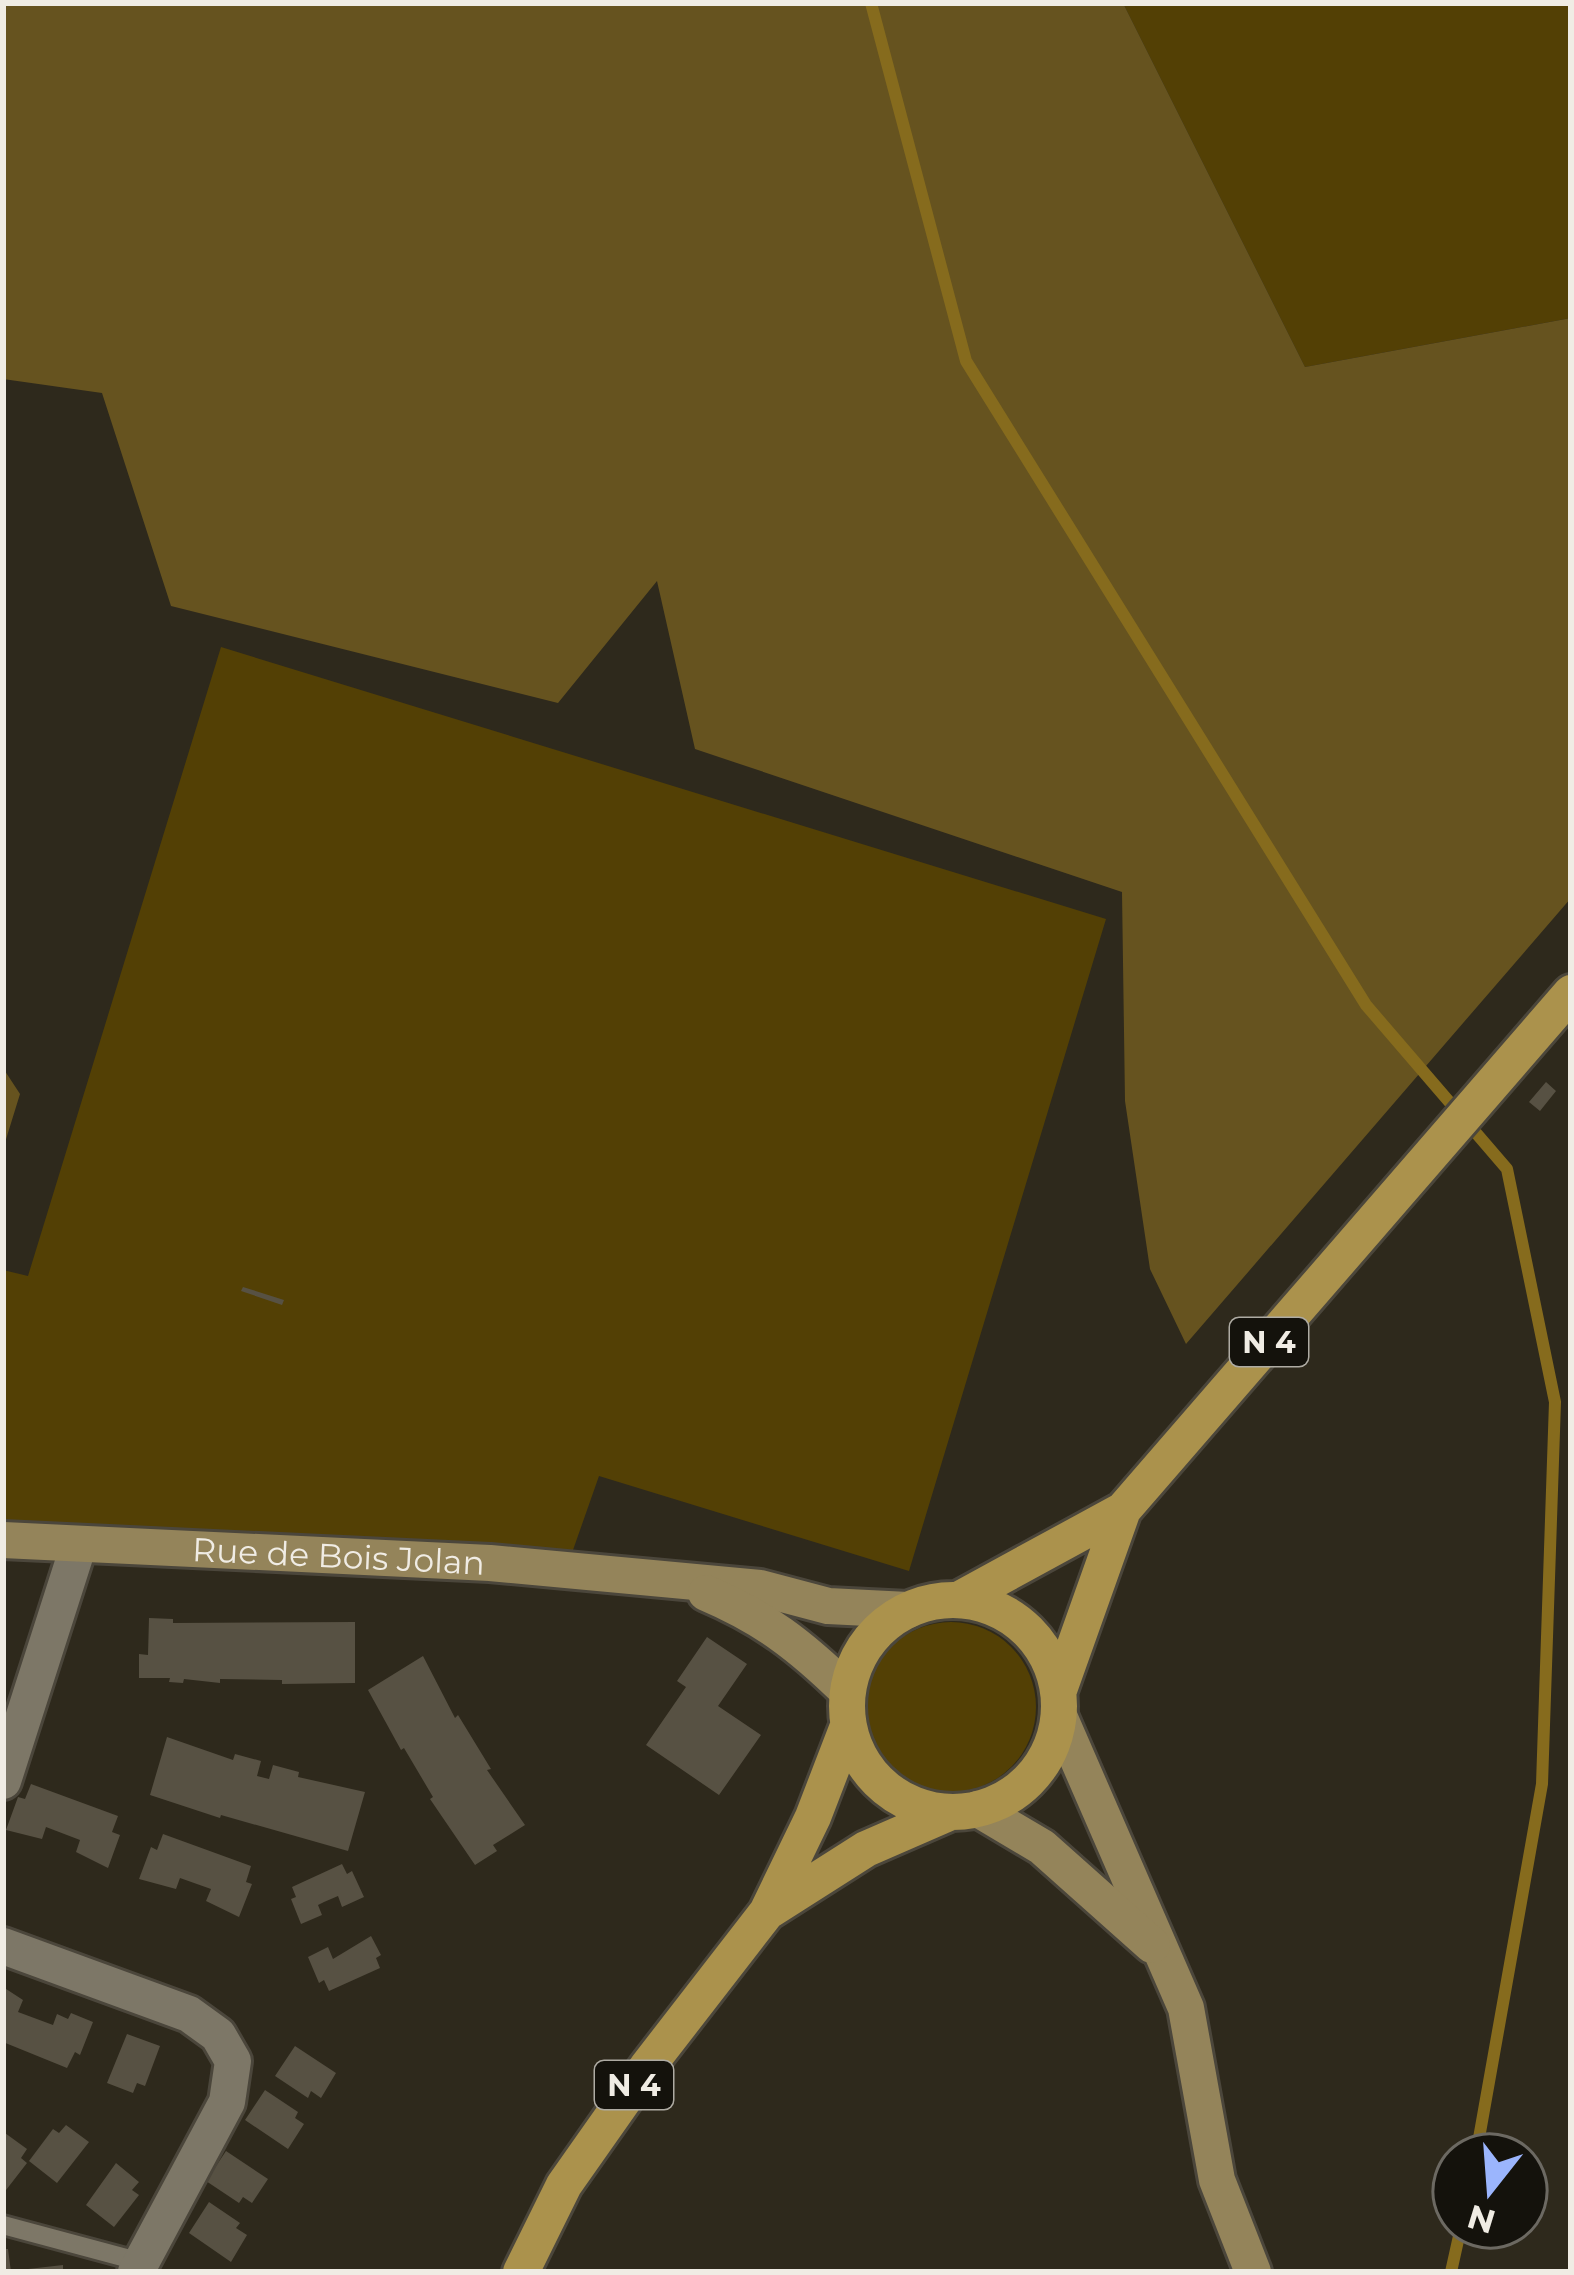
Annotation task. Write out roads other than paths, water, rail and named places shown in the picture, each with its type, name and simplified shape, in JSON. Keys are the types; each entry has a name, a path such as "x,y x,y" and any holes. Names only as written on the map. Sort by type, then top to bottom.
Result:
{"main road":[{"name":"N 4","path":"958,1600 1123,1510 1561,1005"},
{"name":"N 4","path":"1059,1703 1123,1510"},
{"path":"958,1600 984,1604 1012,1617 1035,1638 1051,1664 1059,1703 1052,1747 1034,1776 1009,1797 964,1810 904,1801 884,1787 856,1749 847,1708 863,1647 883,1625 932,1601 958,1600"},
{"name":"N 4","path":"521,2272 563,2185 646,2067 767,1912 813,1816 847,1708"},
{"name":"N 4","path":"767,1912 866,1849 964,1810"}],"street":[{"name":"Rue de Bois Jolan","path":"3,1540 490,1563 760,1588 828,1606 908,1610"},
{"path":"3,1781 79,1544"},
{"name":"Rue de Bois Jolan","path":"674,1581 747,1610 799,1644 847,1708"},
{"path":"1059,1703 1092,1799 1186,2008 1217,2180 1253,2272"},
{"path":"964,1810 1042,1847 1164,1955"},
{"path":"3,1946 189,2014 218,2035 233,2061 227,2102 139,2267"}],"lane":[{"path":"3,2225 139,2267"}],"waterway":[{"path":"871,3 966,361 1366,1005 1507,1169 1555,1402 1542,1784 1480,2131"},
{"path":"1451,2272 1456,2251"}]}
